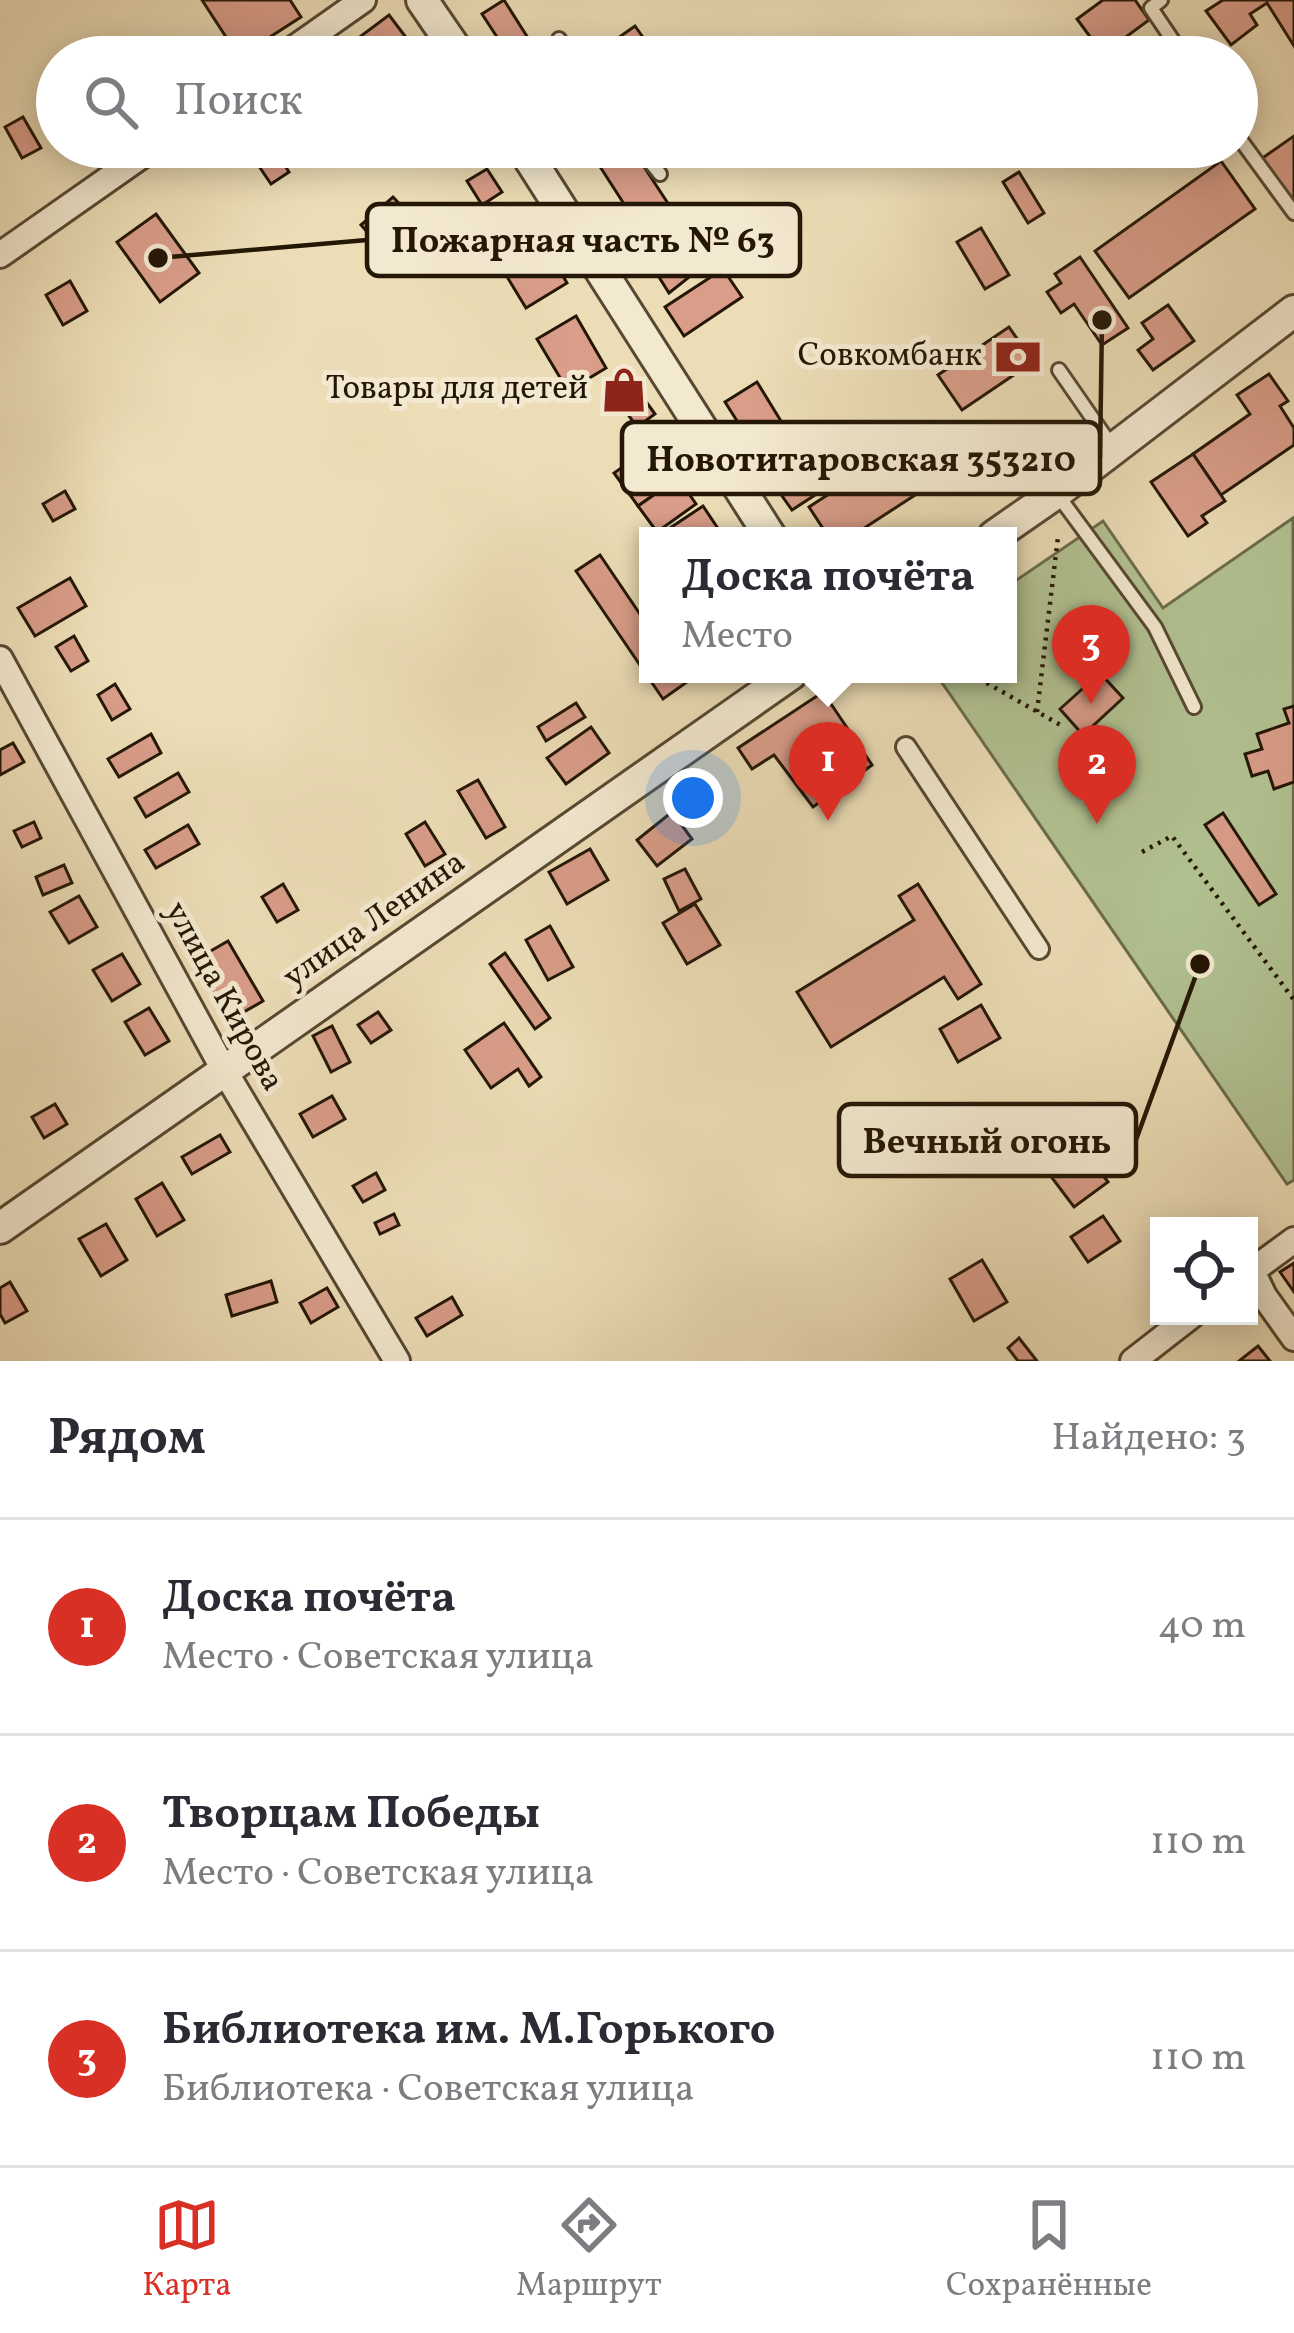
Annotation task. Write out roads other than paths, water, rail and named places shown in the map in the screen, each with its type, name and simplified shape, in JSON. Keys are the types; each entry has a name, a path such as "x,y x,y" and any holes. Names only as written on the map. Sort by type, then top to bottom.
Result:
{"street":[{"path":"312,36 363,0"},
{"path":"422,0 446,36"},
{"path":"0,255 124,168"},
{"path":"536,168 764,527"},
{"path":"1007,527 1294,311"},
{"name":"улица Кирова","path":"0,659 224,1070 397,1361"},
{"name":"улица Ленина","path":"0,1228 778,683"},
{"path":"906,747 1039,949"},
{"path":"1258,1266 1294,1240"},
{"path":"1258,1286 1294,1338"},
{"path":"1133,1361 1179,1325"}],"lane":[{"path":"1161,0 1150,8 1169,36"},
{"path":"1258,164 1294,213"},
{"path":"655,168 660,174"},
{"path":"1059,370 1114,449"},
{"path":"1056,494 1155,628 1194,707"}],"place":[{"name":"Пожарная часть № 63","path":"158,258"},
{"name":"Новотитаровская 353210","path":"1102,320"},
{"name":"Совкомбанк","path":"1018,357"},
{"name":"Товары для детей","path":"624,390"},
{"name":"Библиотека им. М.Горького","path":"1091,704"},
{"name":"Доска почёта","path":"828,821"},
{"name":"Творцам Победы","path":"1097,824"},
{"name":"Вечный огонь","path":"1200,964"}]}
